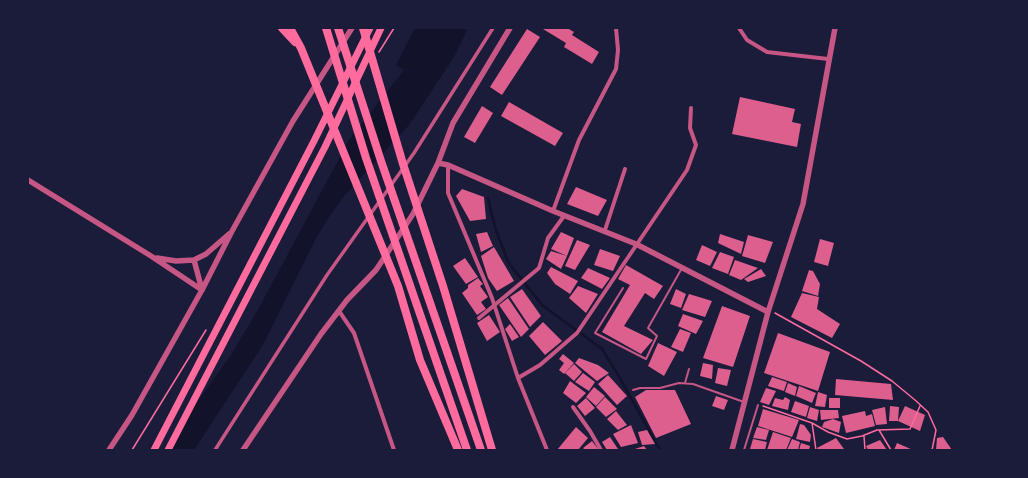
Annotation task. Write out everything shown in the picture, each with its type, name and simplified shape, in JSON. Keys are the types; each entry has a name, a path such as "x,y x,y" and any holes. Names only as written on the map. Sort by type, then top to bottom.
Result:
{"highway":[{"path":"282,28 301,48"},
{"path":"290,28 301,48 398,286 420,360 458,450"},
{"path":"326,28 366,158 400,251 425,329 468,450"},
{"path":"338,28 379,156 482,450"},
{"path":"363,28 492,450"},
{"path":"154,450 314,142 370,28"},
{"path":"168,450 325,147 381,28"}],"street":[{"path":"109,450 132,415 202,290 231,233 293,121 352,28"},
{"path":"215,450 327,275 414,153 493,28"},
{"path":"243,450 321,334 338,311 376,270 413,214 438,163 453,123 510,28"},
{"path":"553,211 579,140 616,69 618,50 616,28"},
{"path":"739,28 747,40 767,52 828,59"},
{"path":"732,450 769,311 803,204 828,59 835,28"},
{"path":"518,378 540,365 577,334 636,244 649,229 687,170 693,158 696,145 690,128 691,108"},
{"path":"438,163 448,165 564,216 605,230 769,311"},
{"path":"448,165 448,193 495,306 518,378 548,450"},
{"path":"605,230 625,169"},
{"path":"28,180 151,256 202,290"},
{"path":"479,318 539,268 548,238 564,216"},
{"path":"151,256 176,261 194,260 206,254 231,233"},
{"path":"194,260 202,290"},
{"path":"338,311 354,333 394,450"},
{"path":"573,407 601,450"}],"lane":[{"path":"623,288 595,333 646,359 657,336 648,328 682,268"},
{"path":"685,384 689,369"},
{"path":"633,390 693,384 744,402"},
{"path":"744,450 758,405"}],"path":[{"path":"769,311 861,361 892,381 928,412 936,430 932,450"},
{"path":"758,405 812,423 828,432 847,439 864,436 879,430 910,429 920,405"},
{"path":"812,423 816,450"},
{"path":"879,430 891,450"},
{"path":"864,436 865,450"}],"shaded area":[{"path":"415,28 468,28 454,57 409,125 344,196 329,217 316,238 263,345 194,450 163,450 231,355 259,308 349,140 404,70 396,65"}],"building":[{"path":"567,28 574,32 572,35 599,52 592,64 564,47 566,43 543,29"},
{"path":"527,29 540,37 502,95 490,87"},
{"path":"740,97 795,109 792,122 801,124 797,147 732,134"},
{"path":"509,102 563,133 555,146 501,116"},
{"path":"482,106 493,113 475,143 464,137"},
{"path":"576,187 607,200 598,216 567,204"},
{"path":"462,189 484,197 486,219 470,221 456,196"},
{"path":"487,232 493,246 481,252 476,234"},
{"path":"561,232 574,238 567,256 551,249"},
{"path":"720,234 744,242 741,254 718,243"},
{"path":"748,235 773,242 765,263 742,256"},
{"path":"820,239 834,243 828,266 814,262"},
{"path":"577,240 590,245 575,270 565,266"},
{"path":"702,245 717,252 710,266 696,260"},
{"path":"494,247 514,281 497,291 488,278 481,256"},
{"path":"600,249 620,256 613,271 594,265"},
{"path":"551,251 567,256 561,269 546,259"},
{"path":"720,252 734,257 728,274 712,268"},
{"path":"465,258 478,277 466,284 453,266"},
{"path":"735,260 758,268 741,280 729,275"},
{"path":"626,265 663,286 654,299 645,293 624,326 653,340 641,354 602,332 630,285 618,279"},
{"path":"551,267 578,281 570,294 555,284 547,273"},
{"path":"588,268 610,278 602,289 581,278"},
{"path":"761,269 766,276 748,282 744,279"},
{"path":"809,270 813,271 820,284 818,296 802,291"},
{"path":"478,278 483,284 480,286 488,297 481,302 486,309 477,315 462,293 468,288 468,285"},
{"path":"578,286 598,294 586,313 569,298"},
{"path":"522,289 541,316 530,327 510,297"},
{"path":"676,289 686,294 681,308 670,304"},
{"path":"802,293 819,297 817,309 840,324 832,338 791,317"},
{"path":"689,294 712,301 705,317 682,310"},
{"path":"508,298 529,329 521,337 499,305"},
{"path":"722,306 750,316 733,367 703,358"},
{"path":"683,314 703,321 696,334 678,326"},
{"path":"489,315 500,332 487,341 477,323"},
{"path":"543,322 562,341 545,355 529,336"},
{"path":"510,324 519,337 512,341 505,329"},
{"path":"680,329 691,333 683,352 671,347"},
{"path":"778,333 830,352 818,391 764,373"},
{"path":"658,343 677,352 664,376 648,366"},
{"path":"563,354 574,363 564,374 559,370 564,363 559,359"},
{"path":"579,358 598,365 609,373 597,381 575,363"},
{"path":"703,363 713,365 712,379 700,376"},
{"path":"574,364 582,372 574,381 565,373"},
{"path":"718,368 731,370 727,386 715,383"},
{"path":"583,373 595,382 589,391 575,382"},
{"path":"608,375 627,396 617,405 598,384"},
{"path":"772,377 787,382 784,391 768,386"},
{"path":"836,379 891,384 893,400 835,395"},
{"path":"570,381 586,393 576,403 563,393"},
{"path":"788,383 797,387 795,396 785,392"},
{"path":"799,386 816,393 812,403 796,396"},
{"path":"594,387 605,396 596,406 586,397"},
{"path":"766,388 776,391 769,405 760,402"},
{"path":"646,390 675,390 691,424 656,438 635,397"},
{"path":"818,392 827,395 825,407 815,406"},
{"path":"716,396 728,400 724,410 712,406"},
{"path":"605,397 617,409 606,417 596,407"},
{"path":"785,397 790,400 788,410 772,406 775,398 783,400"},
{"path":"586,398 595,408 585,416 577,406"},
{"path":"829,398 840,398 840,408 829,408"},
{"path":"795,401 809,406 806,417 791,412"},
{"path":"890,406 899,407 898,421 889,421"},
{"path":"905,406 925,415 920,431 898,421"},
{"path":"810,407 819,410 817,421 807,418"},
{"path":"885,407 887,424 876,425 872,410"},
{"path":"763,409 799,420 792,437 758,426"},
{"path":"820,410 838,410 839,418 821,420"},
{"path":"616,411 627,425 618,430 607,419"},
{"path":"865,411 866,416 872,414 875,426 846,433 842,416"},
{"path":"833,419 841,422 839,433 822,427 824,422"},
{"path":"800,424 804,425 811,435 810,442 796,439"},
{"path":"631,425 638,443 621,447 613,434"},
{"path":"576,427 588,438 578,450 557,450"},
{"path":"757,427 769,430 766,440 753,438"},
{"path":"647,430 655,444 642,445 638,432"},
{"path":"773,432 791,438 786,450 767,450"},
{"path":"610,437 618,449 607,450 602,442"},
{"path":"943,437 952,450 936,450 937,438"},
{"path":"836,438 844,449 818,450 817,448"},
{"path":"753,439 767,442 765,450 750,449"},
{"path":"792,439 800,442 798,450 787,450"},
{"path":"880,440 887,450 868,450 866,446"},
{"path":"592,441 599,450 585,450 583,448"},
{"path":"801,443 810,446 809,450 799,450"},
{"path":"897,443 913,450 894,450"},
{"path":"644,446 647,450 632,450"}],"waterway":[{"path":"488,198 495,227 508,262 542,305 602,349 660,450"}]}
